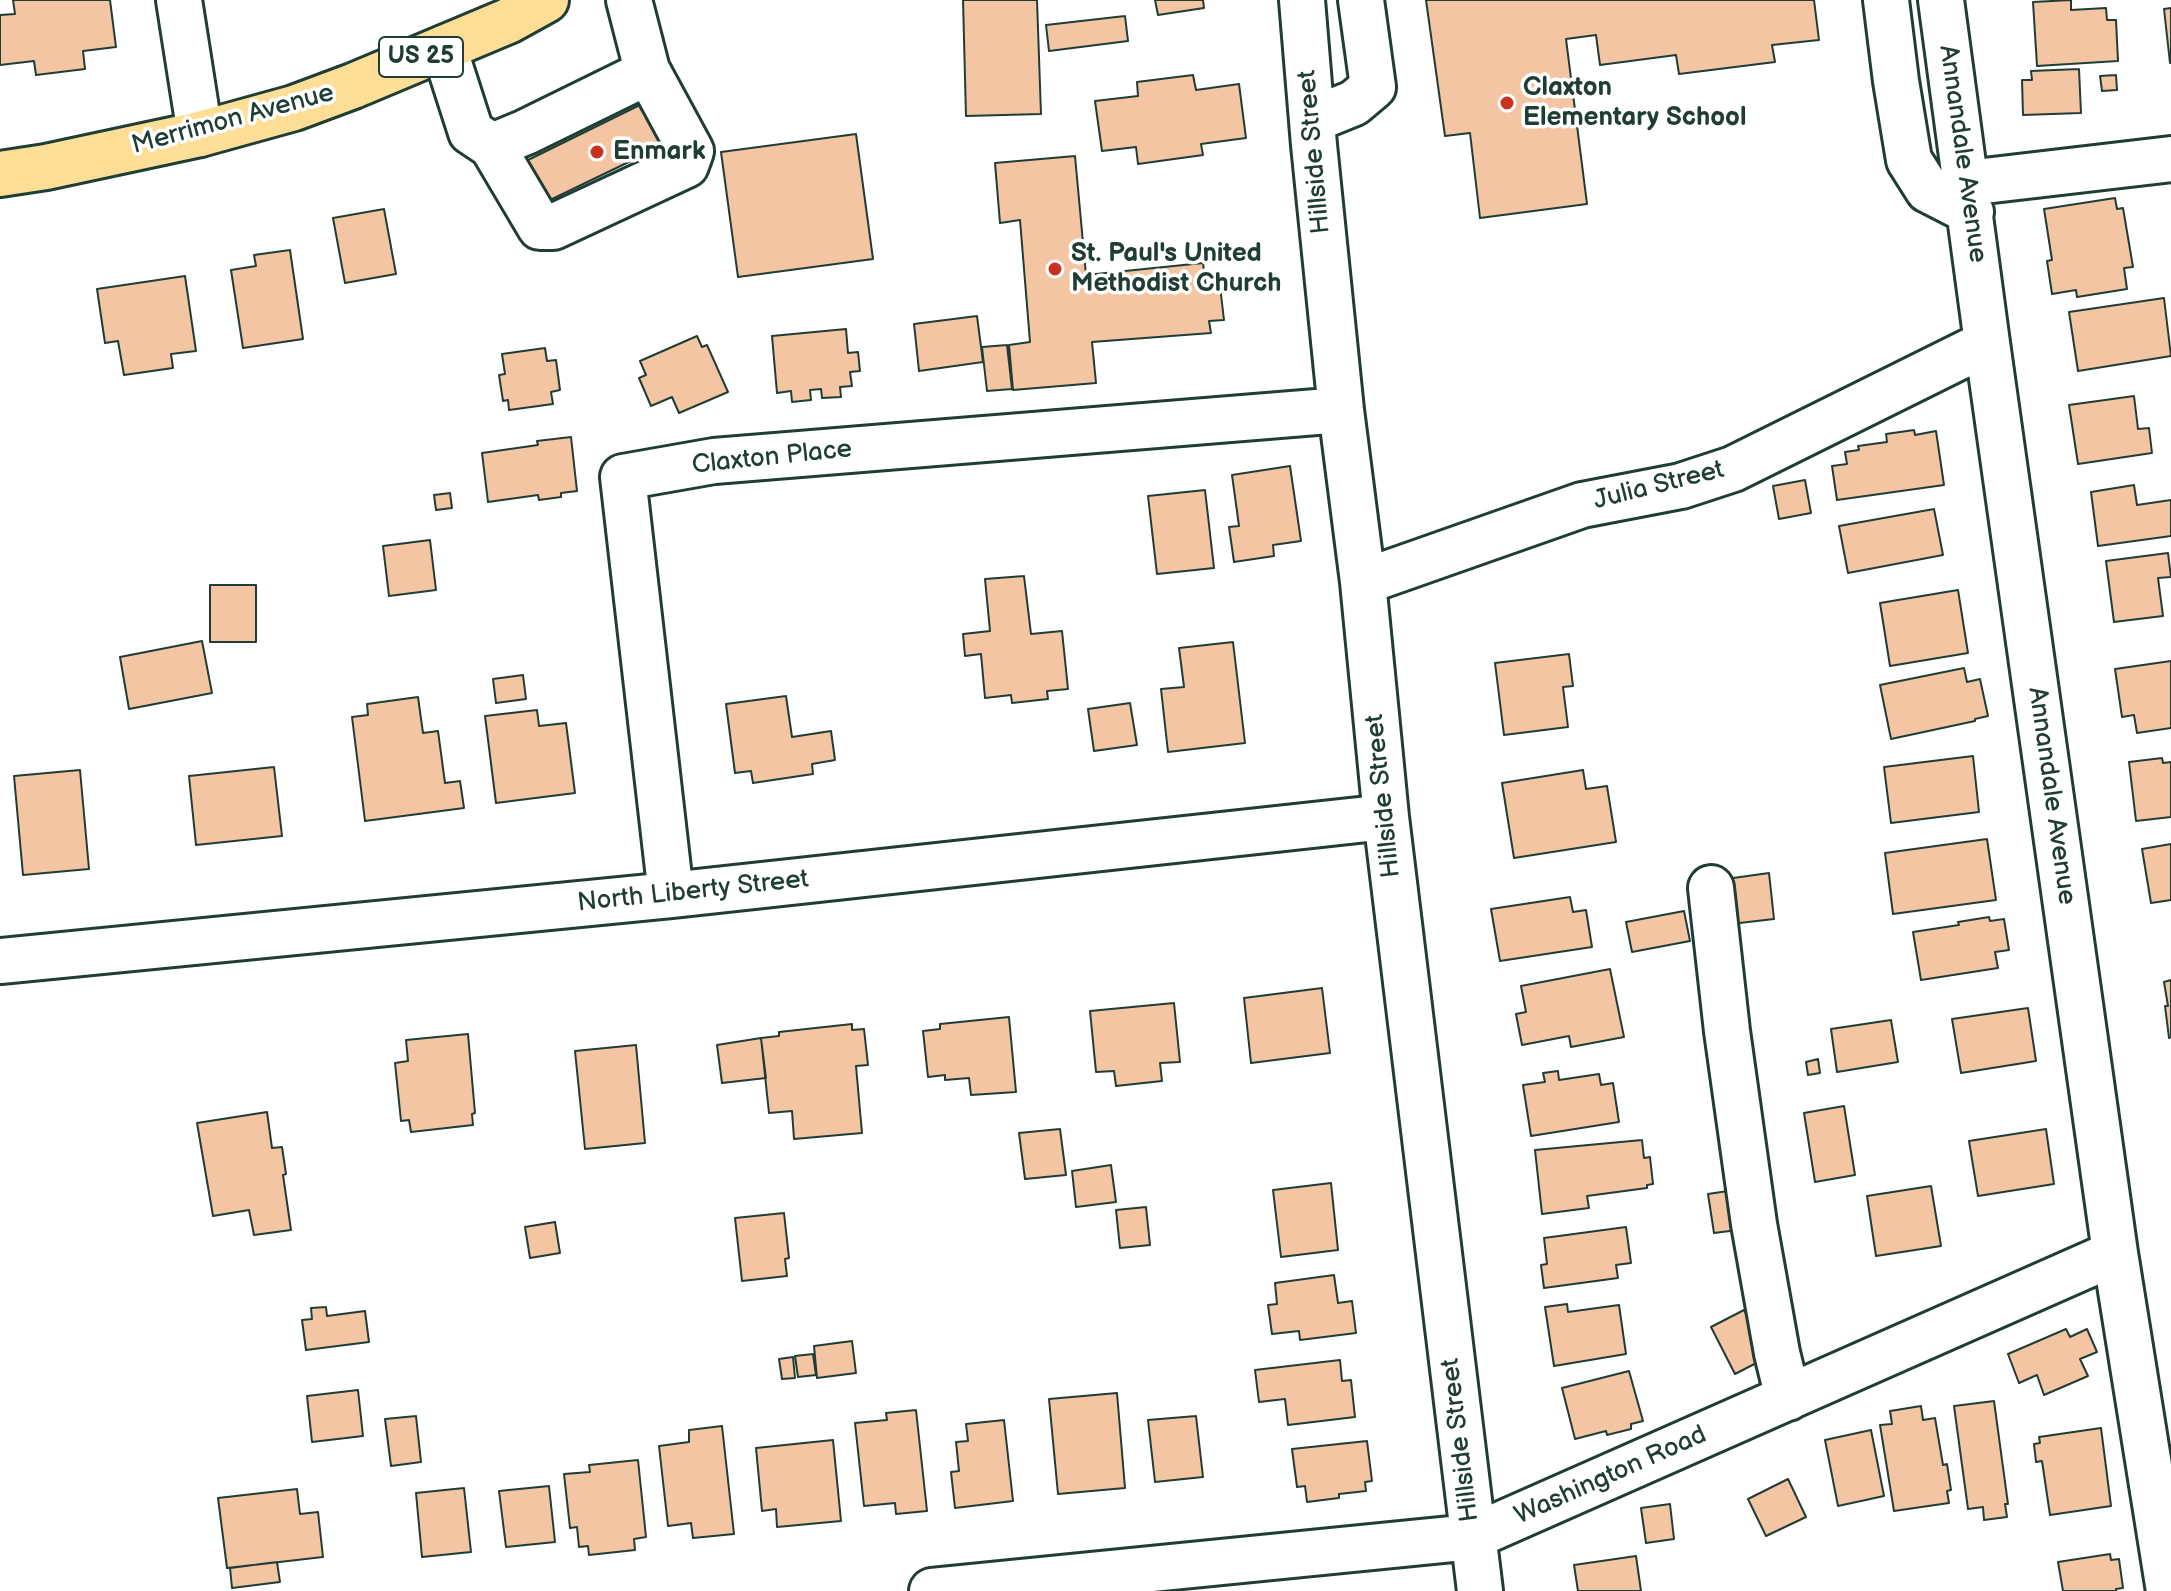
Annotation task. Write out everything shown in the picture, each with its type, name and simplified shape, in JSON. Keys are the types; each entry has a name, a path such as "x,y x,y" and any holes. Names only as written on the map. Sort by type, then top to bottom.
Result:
{"main road":[{"name":"Merrimon Avenue","path":"0,174 200,134 294,108 444,48 506,10 546,0"}],"street":[{"path":"179,0 200,134"},
{"path":"444,48 471,132 492,146 540,227 553,227 686,165 691,151 647,70 629,0"},
{"name":"Hillside Street","path":"1302,0 1341,410 1363,582 1386,817 1480,1591"},
{"path":"1312,120 1354,103 1373,87 1361,0"},
{"path":"1886,0 1909,160 1928,190 1969,198 2171,159"},
{"name":"Annandale Avenue","path":"1941,0 2115,1253 2161,1468 2169,1591"},
{"path":"492,146 647,70"},
{"name":"Julia Street","path":"1363,582 1582,505 1681,486 1733,469 1987,343"},
{"name":"Claxton Place","path":"671,895 623,477 714,461 1341,410"},
{"name":"North Liberty Street","path":"0,961 671,895 1386,817"},
{"path":"1711,888 1754,1224 1788,1398"},
{"name":"Washington Road","path":"932,1591 1472,1537 2115,1253"}],"building":[{"path":"13,0 110,0 116,47 83,51 85,69 36,75 34,61 0,65 0,15 15,14"},
{"path":"963,0 1037,0 1041,114 966,116"},
{"path":"1155,0 1203,0 1204,8 1158,15"},
{"name":"Claxton Elementary School","path":"1426,0 1814,0 1819,40 1772,45 1775,62 1679,74 1676,55 1600,65 1596,35 1566,39 1587,204 1480,218 1470,133 1445,136"},
{"path":"2071,0 2071,10 2106,8 2107,20 2116,20 2118,61 2037,66 2033,2"},
{"path":"2171,8 2171,63 2170,63 2164,9"},
{"path":"1125,16 1128,41 1049,51 1046,25"},
{"path":"2079,69 2081,113 2023,115 2022,80 2032,80 2031,71"},
{"path":"1193,75 1196,90 1239,84 1246,138 1201,144 1203,155 1138,164 1136,147 1102,151 1095,101 1138,96 1137,82"},
{"path":"2116,75 2117,90 2102,91 2100,76"},
{"name":"Enmark","path":"648,101 668,143 546,202 526,161"},
{"path":"856,134 873,259 738,277 721,152"},
{"name":"St. Paul's United Methodist Church","path":"1075,156 1086,275 1203,263 1206,288 1220,286 1224,320 1209,321 1211,333 1092,342 1096,383 1013,390 1009,345 1030,342 1020,220 1000,223 995,163"},
{"path":"2115,198 2117,209 2123,208 2133,267 2124,268 2127,289 2077,297 2076,290 2052,294 2047,261 2052,260 2044,209"},
{"path":"384,209 396,274 345,283 333,218"},
{"path":"290,250 303,339 243,348 231,270 256,266 254,255"},
{"path":"185,276 196,351 171,354 173,368 124,375 118,341 105,343 97,289"},
{"path":"2164,298 2171,356 2078,371 2069,312"},
{"path":"977,316 983,362 919,371 914,324"},
{"path":"846,329 848,353 858,352 860,371 850,372 852,386 840,387 841,397 822,398 821,389 810,390 811,400 792,402 791,391 777,393 772,336"},
{"path":"697,336 702,347 707,345 728,392 679,413 672,397 651,406 639,378 646,375 640,361"},
{"path":"1007,345 1012,389 987,391 982,347"},
{"path":"545,348 547,361 556,360 560,390 551,392 553,404 509,410 508,400 503,401 499,375 505,374 502,354"},
{"path":"2134,396 2138,429 2149,428 2152,453 2078,464 2069,405"},
{"path":"1914,430 1915,435 1936,431 1944,485 1837,500 1832,466 1847,464 1845,452 1859,450 1858,446 1887,442 1886,434"},
{"path":"571,437 577,491 539,500 538,495 488,502 482,453"},
{"path":"1290,466 1301,541 1273,545 1274,556 1234,562 1229,527 1239,526 1232,475"},
{"path":"1805,480 1811,513 1779,519 1773,486"},
{"path":"2134,485 2137,505 2171,500 2171,536 2098,546 2091,492"},
{"path":"1205,490 1214,568 1157,574 1148,496"},
{"path":"450,493 452,508 436,510 434,495"},
{"path":"1934,509 1943,555 1848,573 1839,526"},
{"path":"430,540 436,590 389,596 383,546"},
{"path":"2168,553 2171,577 2158,578 2163,616 2114,622 2106,561"},
{"path":"1024,576 1031,634 1062,631 1068,689 1047,691 1048,699 1012,703 1011,695 985,698 981,654 965,656 963,634 990,631 985,579"},
{"path":"210,585 256,585 256,642 210,642"},
{"path":"1958,590 1968,653 1890,666 1880,603"},
{"path":"202,641 212,693 129,709 120,657"},
{"path":"1233,642 1245,743 1168,752 1161,689 1184,687 1179,648"},
{"path":"1569,654 1573,686 1563,687 1568,727 1504,735 1495,663"},
{"path":"2171,661 2171,728 2137,733 2134,715 2122,717 2115,669"},
{"path":"1964,668 1967,682 1980,679 1988,716 1891,739 1880,685"},
{"path":"523,675 526,699 496,703 493,679"},
{"path":"786,696 792,737 831,731 835,760 812,764 813,774 753,783 751,771 735,773 726,704"},
{"path":"418,697 423,733 438,731 445,783 460,781 464,808 365,821 352,717 368,715 367,704"},
{"path":"1130,703 1137,745 1094,751 1088,709"},
{"path":"537,710 539,726 566,723 575,793 496,803 485,716"},
{"path":"1973,756 1979,812 1891,823 1884,767"},
{"path":"2162,758 2163,763 2171,762 2171,817 2136,821 2129,762"},
{"path":"274,767 282,836 196,845 189,776"},
{"path":"80,770 89,869 23,875 14,776"},
{"path":"1583,770 1586,789 1607,786 1616,842 1514,858 1502,783"},
{"path":"1987,839 1996,900 1893,914 1885,853"},
{"path":"2171,844 2171,900 2151,903 2142,849"},
{"path":"1769,873 1774,919 1731,924 1726,879"},
{"path":"1570,897 1573,912 1586,910 1592,947 1500,961 1491,909"},
{"path":"1684,911 1690,941 1632,952 1626,922"},
{"path":"1989,917 1990,921 2004,919 2009,950 1995,952 1998,968 1921,980 1913,932"},
{"path":"1610,969 1624,1037 1571,1047 1569,1036 1522,1045 1516,1014 1526,1012 1521,986"},
{"path":"2171,980 2171,1037 2169,1038 2164,982"},
{"path":"1322,988 1330,1053 1251,1063 1244,998"},
{"path":"1174,1003 1180,1062 1160,1063 1162,1081 1116,1086 1114,1071 1096,1072 1090,1011"},
{"path":"2028,1008 2036,1061 1961,1073 1952,1019"},
{"path":"1009,1017 1016,1092 971,1095 969,1078 945,1080 945,1075 928,1077 923,1031 940,1029 940,1024"},
{"path":"1891,1020 1898,1062 1837,1072 1831,1029"},
{"path":"852,1024 852,1030 864,1029 868,1065 856,1066 862,1133 794,1139 792,1111 769,1113 761,1038 779,1036 779,1032"},
{"path":"468,1034 475,1113 472,1114 473,1125 411,1132 409,1120 401,1121 395,1063 408,1061 406,1040"},
{"path":"761,1038 766,1078 722,1083 717,1045"},
{"path":"636,1045 645,1143 585,1149 575,1051"},
{"path":"1818,1059 1820,1073 1808,1075 1806,1062"},
{"path":"1558,1071 1559,1080 1599,1074 1601,1085 1613,1083 1619,1122 1531,1136 1523,1085 1545,1082 1543,1073"},
{"path":"1844,1106 1855,1175 1815,1182 1804,1113"},
{"path":"267,1112 272,1148 282,1147 291,1230 254,1235 249,1210 213,1216 197,1123"},
{"path":"1060,1129 1066,1175 1025,1179 1019,1133"},
{"path":"2046,1129 2054,1184 1978,1196 1969,1141"},
{"path":"1642,1140 1644,1158 1650,1157 1653,1184 1647,1185 1647,1188 1587,1196 1589,1208 1542,1214 1535,1150"},
{"path":"1111,1165 1116,1202 1076,1207 1072,1171"},
{"path":"1331,1183 1338,1250 1281,1257 1273,1190"},
{"path":"1931,1186 1941,1246 1876,1256 1867,1196"},
{"path":"1741,1189 1746,1229 1714,1233 1708,1194"},
{"path":"1146,1207 1150,1245 1120,1248 1116,1210"},
{"path":"784,1213 789,1258 785,1259 787,1276 742,1281 735,1218"},
{"path":"555,1222 560,1253 530,1258 525,1227"},
{"path":"1626,1227 1631,1263 1616,1265 1618,1278 1544,1288 1541,1265 1547,1264 1544,1238"},
{"path":"1334,1275 1338,1303 1352,1301 1356,1333 1300,1340 1299,1331 1272,1334 1268,1305 1277,1304 1275,1283"},
{"path":"1567,1304 1568,1312 1619,1305 1626,1354 1554,1366 1545,1307"},
{"path":"326,1307 327,1316 365,1311 369,1342 306,1350 302,1320 312,1319 311,1308"},
{"path":"1744,1310 1768,1357 1735,1374 1711,1327"},
{"path":"2066,1329 2070,1337 2087,1329 2097,1352 2080,1359 2088,1376 2044,1395 2037,1375 2019,1383 2008,1354"},
{"path":"852,1341 856,1373 817,1378 814,1346"},
{"path":"813,1354 816,1375 798,1377 795,1356"},
{"path":"793,1357 795,1378 782,1379 779,1359"},
{"path":"1340,1360 1342,1381 1351,1380 1355,1417 1288,1425 1285,1399 1259,1402 1255,1370"},
{"path":"1629,1371 1643,1421 1631,1424 1631,1429 1607,1435 1606,1431 1575,1439 1562,1388"},
{"path":"358,1390 363,1436 312,1442 307,1396"},
{"path":"1117,1393 1125,1488 1058,1494 1049,1399"},
{"path":"1994,1401 2008,1504 2005,1504 2007,1517 1984,1520 1983,1507 1968,1509 1954,1406"},
{"path":"1921,1406 1923,1420 1935,1418 1943,1465 1947,1464 1951,1490 1947,1491 1949,1503 1894,1511 1880,1425 1892,1424 1890,1411"},
{"path":"916,1410 927,1511 896,1514 895,1503 864,1506 855,1423 887,1420 886,1413"},
{"path":"416,1416 421,1462 391,1466 385,1419"},
{"path":"1196,1416 1203,1477 1155,1482 1148,1420"},
{"path":"1004,1420 1013,1501 955,1508 951,1472 959,1471 956,1442 968,1441 966,1424"},
{"path":"722,1426 734,1534 693,1538 691,1523 668,1526 659,1446 689,1442 689,1430"},
{"path":"2101,1428 2111,1506 2050,1515 2042,1461 2036,1462 2034,1444 2040,1443 2039,1437"},
{"path":"1871,1430 1884,1496 1838,1506 1825,1440"},
{"path":"833,1440 841,1521 777,1527 776,1509 762,1511 756,1448"},
{"path":"1367,1441 1372,1481 1365,1482 1366,1491 1307,1502 1305,1486 1297,1487 1292,1449"},
{"path":"638,1460 646,1537 634,1539 635,1550 589,1555 588,1546 579,1547 577,1527 570,1528 564,1474 590,1472 589,1465"},
{"path":"1788,1479 1806,1517 1766,1536 1748,1499"},
{"path":"549,1486 555,1542 506,1547 499,1491"},
{"path":"464,1488 471,1552 422,1557 416,1493"},
{"path":"297,1489 300,1514 318,1512 323,1557 227,1568 218,1498"},
{"path":"1670,1504 1674,1539 1646,1543 1641,1508"},
{"path":"2110,1554 2111,1560 2119,1559 2123,1588 2116,1591 2063,1591 2058,1562"},
{"path":"1636,1556 1641,1591 1578,1591 1574,1565"},
{"path":"277,1562 280,1582 232,1588 230,1568"}],"place":[{"name":"Claxton Elementary School","path":"1507,103"},
{"name":"Enmark","path":"597,152"},
{"name":"St. Paul's United Methodist Church","path":"1055,269"}]}
